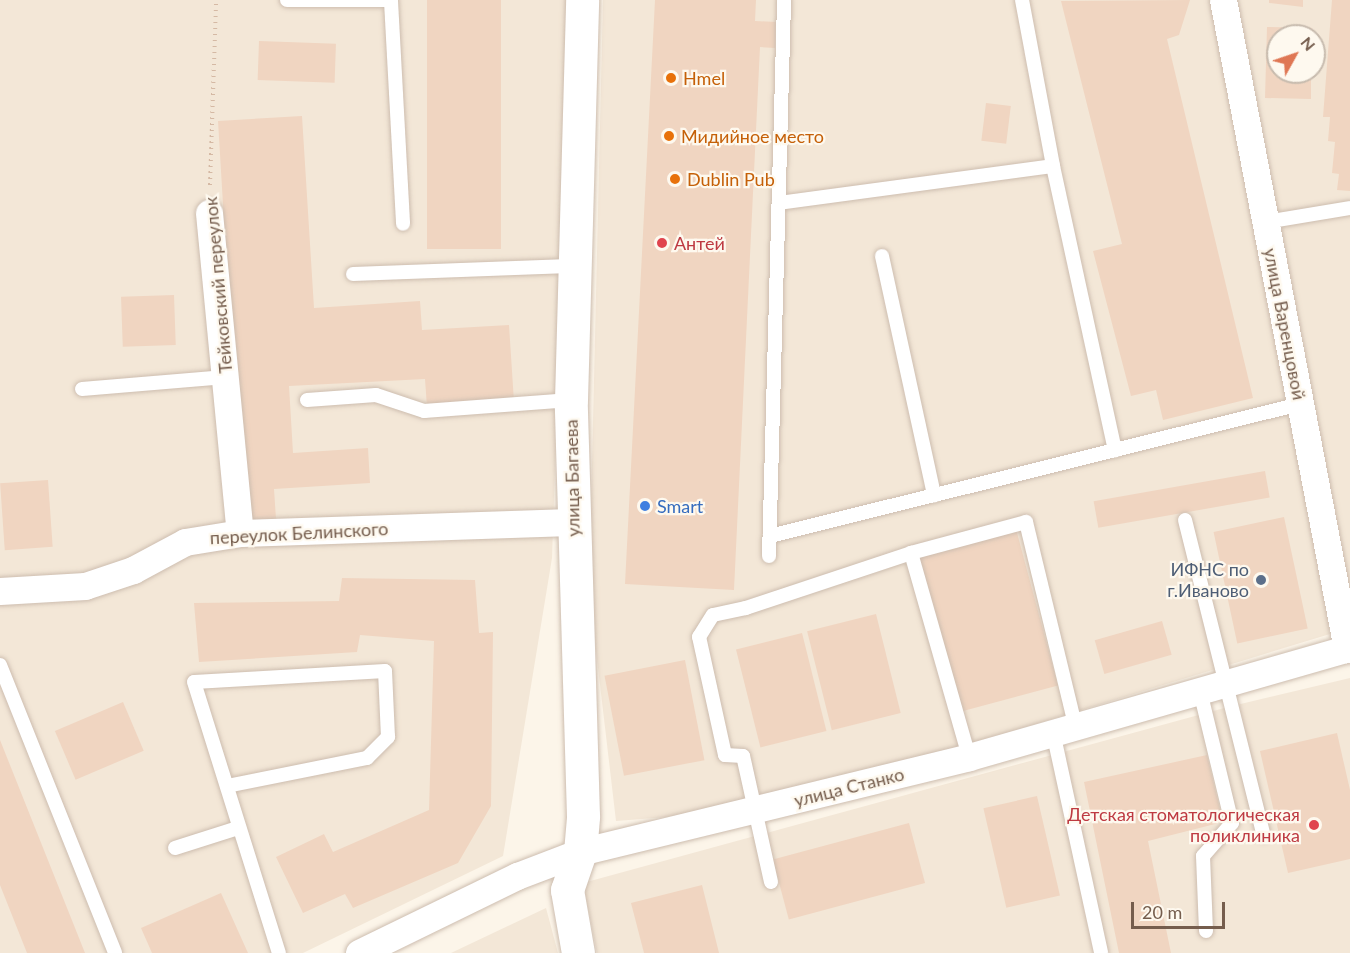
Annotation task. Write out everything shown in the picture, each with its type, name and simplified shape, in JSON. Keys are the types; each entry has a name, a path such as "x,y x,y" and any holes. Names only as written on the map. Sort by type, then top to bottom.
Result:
{"street":[{"name":"улица Багаева","path":"578,953 567,890 580,852 583,816 572,522 571,400 582,0"},
{"name":"улица Варенцовой","path":"1223,0 1349,652"},
{"name":"Тейковский переулок","path":"209,213 240,533"},
{"name":"переулок Белинского","path":"0,591 85,586 133,570 185,542 240,533 572,522"},
{"name":"улица Станко","path":"359,953 517,876 580,852 969,757 1064,728 1349,652"}],"lane":[{"path":"287,0 391,1 403,224"},
{"path":"770,556 784,0"},
{"path":"1022,0 1053,166 1115,450"},
{"path":"779,203 1053,166"},
{"path":"1266,222 1350,208"},
{"path":"882,256 934,495"},
{"path":"353,274 576,266"},
{"path":"82,388 225,377"},
{"path":"307,400 376,395 424,411 571,400"},
{"path":"770,536 1300,404"},
{"path":"1185,520 1213,688 1232,823 1203,856 1206,931"},
{"path":"771,882 743,756 725,755 699,637 713,615 746,609 911,553 1026,522 1064,728 1101,953"},
{"path":"911,553 969,757"},
{"path":"0,665 115,953"},
{"path":"227,786 367,758 388,737 385,671 194,682 279,953"},
{"path":"1213,688 1263,834"},
{"path":"175,848 238,828"}],"path":[{"name":"Тейковский переулок","path":"209,213 216,0"}],"shaded area":[{"path":"0,0 570,0 552,558 503,856 303,953 0,953"},
{"path":"603,0 1350,0 1350,620 1302,413 1330,634 755,810 616,821 589,591"},
{"path":"1350,678 1350,953 597,953 583,883 1228,707"},
{"path":"546,908 558,953 451,953"}],"building":[{"path":"427,0 501,0 501,249 427,249"},
{"path":"655,0 756,0 755,21 776,22 775,48 760,47 734,590 625,584"},
{"path":"1190,0 1179,35 1167,39 1253,398 1163,420 1156,390 1131,396 1093,251 1122,244 1061,1"},
{"path":"1269,0 1303,0 1303,7 1269,3"},
{"path":"1332,0 1350,0 1350,191 1337,190 1339,174 1332,173 1335,142 1328,141 1330,117 1323,117"},
{"path":"259,41 336,44 335,83 258,80"},
{"path":"1266,62 1266,84 1311,84 1311,99 1265,98"},
{"path":"986,103 1011,106 1006,144 981,141"},
{"path":"302,116 314,308 420,301 422,330 509,325 514,402 427,407 425,379 289,386 293,453 368,448 370,483 274,489 276,519 242,521 218,121"},
{"path":"174,295 176,345 123,347 121,297"},
{"path":"1265,471 1270,498 1098,528 1094,501"},
{"path":"48,480 53,547 5,550 0,483"},
{"name":"ИФНС по г.Иваново","path":"1284,517 1308,629 1237,643 1214,532"},
{"path":"1016,529 1058,685 959,712 917,555"},
{"path":"342,578 475,580 479,633 493,632 491,806 458,863 353,908 345,894 303,913 276,857 324,834 333,852 429,810 434,641 360,635 357,652 199,662 194,603 339,601"},
{"path":"876,614 901,713 832,730 807,631"},
{"path":"1162,621 1172,655 1104,674 1095,640"},
{"path":"802,633 826,731 760,747 736,649"},
{"path":"685,660 704,760 624,776 605,676"},
{"path":"123,702 144,751 76,780 55,731"},
{"name":"Детская стоматологическая поликлиника","path":"1337,733 1350,790 1350,859 1288,873 1260,751"},
{"path":"0,740 85,953 27,953 0,885"},
{"path":"1207,755 1223,822 1148,841 1171,953 1119,953 1084,782"},
{"path":"1037,796 1060,895 1006,908 983,808"},
{"path":"909,823 925,883 789,919 773,859"},
{"path":"702,885 719,953 644,953 631,903"},
{"path":"221,893 248,953 152,953 141,928"}],"place":[{"name":"Hmel","path":"671,78"},
{"name":"Мидийное место","path":"669,136"},
{"name":"Dublin Pub","path":"675,179"},
{"name":"Антей","path":"662,243"},
{"name":"Smart","path":"645,506"},
{"name":"ИФНС по г.Иваново","path":"1261,580"},
{"name":"Детская стоматологическая поликлиника","path":"1314,825"}]}
